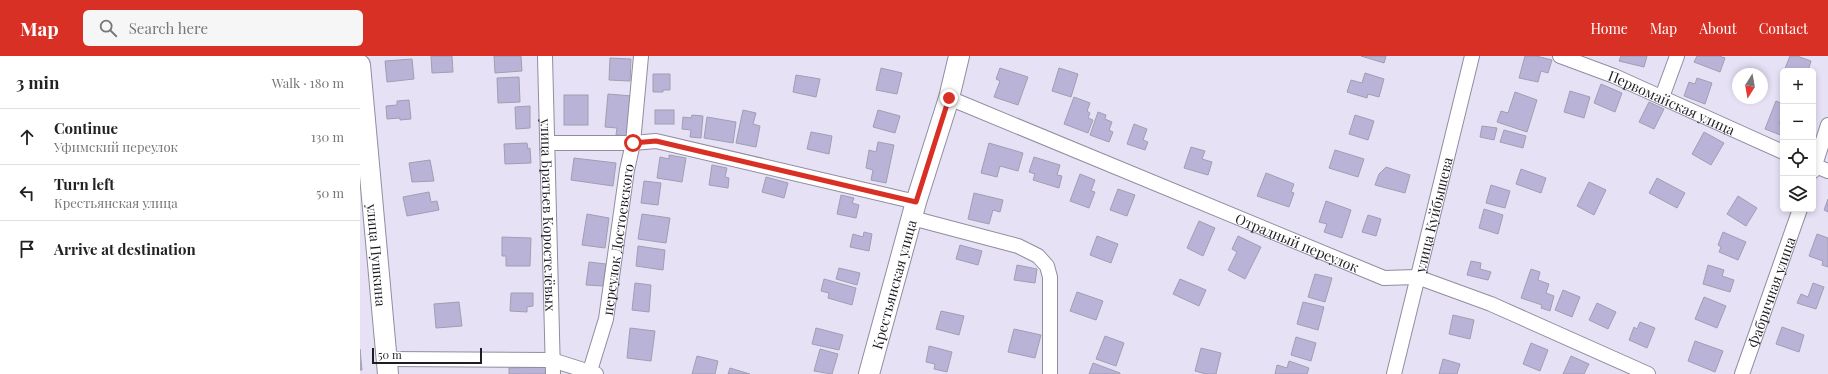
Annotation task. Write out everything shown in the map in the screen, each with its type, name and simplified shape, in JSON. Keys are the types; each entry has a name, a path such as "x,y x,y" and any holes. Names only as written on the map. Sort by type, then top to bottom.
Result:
{"street":[{"name":"улица Братьев Коростелёвых","path":"545,56 552,367"},
{"name":"переулок Достоевского","path":"592,373 606,319 627,170 633,143 641,56"},
{"name":"Крестьянская улица","path":"869,374 914,210 949,98 959,56"},
{"name":"улица Куйбышева","path":"1394,374 1472,56"},
{"name":"Первомайская улица","path":"1560,56 1662,96 1780,151"},
{"path":"1662,96 1677,56"},
{"name":"улица Пушкина","path":"360,65 388,366"},
{"name":"Отрадный переулок","path":"949,98 1384,278 1417,276 1491,304 1648,374"},
{"path":"1816,162 1828,125"},
{"path":"548,143 633,143 656,141 914,210 1018,246 1038,256 1047,266 1050,277 1050,374"},
{"path":"1816,168 1828,171"},
{"name":"Фабричная улица","path":"1742,374 1799,212"},
{"path":"388,366 552,367 592,373"}],"building":[{"path":"431,56 452,56 453,72 432,73"},
{"path":"494,56 521,56 522,71 495,73"},
{"path":"1361,56 1386,56 1384,63"},
{"path":"1525,56 1536,56 1552,60 1548,73 1541,71 1538,82 1519,78"},
{"path":"1621,56 1647,56 1644,67 1619,61"},
{"path":"1697,56 1719,56 1725,58 1720,72 1694,62"},
{"path":"1790,56 1797,56 1811,61 1809,68 1785,68"},
{"path":"610,58 631,59 630,81 609,80"},
{"path":"412,59 414,79 387,82 385,61"},
{"path":"881,68 902,73 897,94 876,90"},
{"path":"1000,68 1028,77 1018,105 994,97 1000,81 996,79"},
{"path":"1059,68 1078,74 1071,97 1052,91"},
{"path":"1365,73 1384,79 1379,97 1368,94 1367,98 1347,92 1351,80 1362,83"},
{"path":"653,74 670,74 670,90 653,92"},
{"path":"796,75 820,79 816,97 793,92"},
{"path":"519,77 520,102 498,103 497,78"},
{"path":"1697,78 1712,83 1705,104 1684,96 1689,82 1695,84"},
{"path":"1601,84 1622,93 1615,112 1594,103"},
{"path":"1570,91 1590,97 1584,118 1564,112"},
{"path":"1515,92 1537,100 1527,132 1497,122 1501,111 1508,113"},
{"path":"608,94 632,96 628,136 616,135 617,128 605,127"},
{"path":"564,95 588,95 588,125 564,125"},
{"path":"1074,97 1090,103 1087,111 1090,113 1088,118 1093,120 1088,133 1064,124"},
{"path":"409,100 411,119 387,119 386,106 397,105 397,101"},
{"path":"1776,101 1780,103 1780,135 1765,129"},
{"path":"1649,102 1664,109 1654,129 1639,122"},
{"path":"530,106 530,128 516,129 515,107"},
{"path":"655,110 674,110 674,124 655,124"},
{"path":"743,110 756,113 753,124 760,126 756,147 736,143"},
{"path":"878,110 900,116 895,133 873,127"},
{"path":"1098,112 1106,115 1105,119 1112,122 1109,130 1113,132 1109,142 1090,135"},
{"path":"692,115 703,116 701,138 690,137 691,130 682,129 683,117 691,118"},
{"path":"1355,115 1374,121 1368,140 1349,134"},
{"path":"707,117 736,122 733,143 704,138"},
{"path":"1134,124 1147,129 1143,140 1148,142 1145,150 1127,144"},
{"path":"1482,126 1497,128 1494,140 1480,137"},
{"path":"1504,130 1526,136 1523,148 1500,142"},
{"path":"811,132 832,136 829,154 807,149"},
{"path":"1704,132 1724,143 1711,165 1692,154"},
{"path":"878,142 894,145 886,183 871,180 873,170 866,168 869,150 876,152"},
{"path":"527,143 528,149 530,148 531,163 505,164 504,144"},
{"path":"989,143 1023,153 1018,171 1000,166 997,177 981,173"},
{"path":"1191,147 1205,151 1202,159 1212,162 1208,175 1184,168"},
{"path":"1335,150 1364,159 1358,177 1329,168"},
{"path":"669,155 686,158 682,182 657,178 660,157 669,159"},
{"path":"1034,157 1060,165 1057,175 1062,176 1059,188 1033,180 1035,174 1029,172"},
{"path":"574,158 616,163 613,186 571,180"},
{"path":"430,160 434,181 412,182 409,163"},
{"path":"712,165 727,168 725,177 729,178 728,188 709,185"},
{"path":"1386,167 1410,175 1405,193 1375,185 1379,174"},
{"path":"1521,169 1546,178 1541,193 1516,184"},
{"path":"1266,173 1294,184 1291,192 1294,193 1289,207 1257,196"},
{"path":"1080,174 1095,180 1091,191 1095,192 1089,208 1070,201"},
{"path":"766,177 788,183 784,198 762,192"},
{"path":"1657,178 1685,193 1677,208 1649,193"},
{"path":"644,181 661,183 658,205 641,203"},
{"path":"1589,182 1606,190 1594,215 1577,206"},
{"path":"1491,185 1510,191 1505,208 1486,203"},
{"path":"1118,189 1135,195 1127,216 1110,210"},
{"path":"429,192 431,202 437,201 439,210 407,216 403,197"},
{"path":"974,193 1003,200 1000,212 993,210 989,224 968,219"},
{"path":"841,195 854,198 852,203 859,205 856,218 837,214"},
{"path":"1738,196 1757,208 1746,226 1727,214"},
{"path":"1828,199 1828,212 1824,210"},
{"path":"1326,201 1351,210 1342,238 1324,232 1327,224 1319,222"},
{"path":"1484,209 1503,215 1498,234 1479,228"},
{"path":"587,214 609,218 605,248 582,245"},
{"path":"642,214 670,218 666,243 638,239"},
{"path":"1368,215 1381,219 1376,236 1362,232"},
{"path":"1199,221 1215,228 1203,256 1187,248"},
{"path":"864,232 872,234 869,251 850,247 853,234 863,237"},
{"path":"1723,232 1746,242 1738,260 1719,252 1721,247 1718,245"},
{"path":"1817,234 1828,238 1828,267 1822,265 1823,261 1809,256"},
{"path":"1097,236 1118,244 1111,263 1090,255"},
{"path":"1238,236 1261,247 1245,279 1228,270 1237,252 1232,249"},
{"path":"502,237 531,238 530,266 506,266 506,256 502,256"},
{"path":"960,245 982,251 978,265 956,259"},
{"path":"638,246 665,250 663,270 636,266"},
{"path":"1471,261 1481,263 1480,269 1491,272 1488,280 1467,275"},
{"path":"589,262 606,264 603,286 586,285"},
{"path":"1017,265 1037,269 1035,283 1014,280"},
{"path":"1708,265 1724,270 1722,276 1734,280 1730,292 1703,284"},
{"path":"839,268 860,273 857,285 836,279"},
{"path":"1531,269 1540,272 1538,280 1549,284 1546,293 1554,296 1550,311 1541,308 1542,305 1521,298"},
{"path":"1315,274 1332,278 1325,302 1308,297"},
{"path":"824,279 856,288 852,305 828,298 829,293 821,291"},
{"path":"1180,279 1206,290 1199,306 1173,294"},
{"path":"635,283 651,285 649,312 632,310"},
{"path":"1813,283 1824,287 1816,309 1797,303 1801,294 1808,297"},
{"path":"1563,290 1580,297 1572,317 1555,310"},
{"path":"1077,292 1103,301 1096,320 1070,311"},
{"path":"511,293 533,293 533,306 527,307 527,312 510,311"},
{"path":"1704,297 1726,306 1717,328 1695,319"},
{"path":"459,302 462,326 436,328 434,304"},
{"path":"1303,302 1324,307 1318,330 1297,324"},
{"path":"1597,303 1616,312 1608,329 1589,320"},
{"path":"941,311 964,316 959,335 936,329"},
{"path":"1453,315 1474,320 1470,339 1449,334"},
{"path":"1640,322 1655,328 1647,348 1629,340 1634,327 1637,329"},
{"path":"1782,327 1804,335 1799,352 1776,344"},
{"path":"630,328 655,331 651,361 627,358"},
{"path":"816,328 843,335 839,350 812,344"},
{"path":"1014,329 1041,335 1035,358 1008,352"},
{"path":"1105,336 1124,343 1116,366 1096,359"},
{"path":"1296,337 1316,343 1311,361 1291,355"},
{"path":"1695,341 1723,351 1715,372 1688,361"},
{"path":"1531,343 1548,350 1540,371 1523,364"},
{"path":"929,346 952,352 947,372 934,369 935,364 926,362"},
{"path":"1201,348 1221,353 1216,374 1206,374 1195,371"},
{"path":"360,349 362,370 360,370"},
{"path":"820,349 838,354 832,374 814,371"},
{"path":"697,356 718,361 715,374 692,374"},
{"path":"1571,356 1589,364 1584,374 1563,374"},
{"path":"1443,359 1460,364 1457,374 1439,374"},
{"path":"1289,361 1309,368 1307,374 1275,374 1277,365 1287,368"},
{"path":"1093,363 1120,373 1120,374 1089,374"},
{"path":"546,367 547,374 509,374 509,368"},
{"path":"730,368 750,374 728,374"}],"route":[{"path":"633,143 656,141 916,202 949,98"}]}
